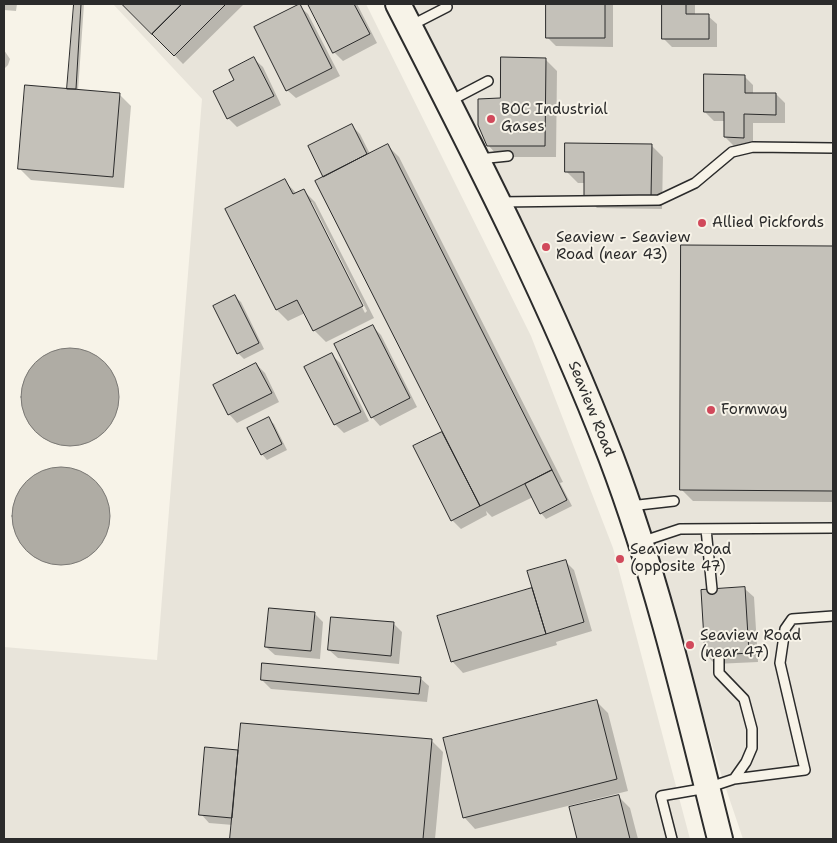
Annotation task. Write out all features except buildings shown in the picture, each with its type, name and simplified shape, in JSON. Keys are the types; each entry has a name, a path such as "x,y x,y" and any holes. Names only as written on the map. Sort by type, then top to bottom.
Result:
{"main road":[{"name":"Seaview Road","path":"398,4 530,265 608,449 641,542 675,662 720,839"}],"lane":[{"path":"410,26 447,7"},
{"path":"448,102 488,81"},
{"path":"497,202 659,200 695,182 732,152 754,147 833,148"},
{"path":"476,159 508,156"},
{"path":"628,506 674,501"},
{"path":"641,542 680,529 833,528"},
{"path":"706,529 712,589"},
{"path":"672,839 661,796 707,788 734,779 805,770 780,663 785,629 792,619 833,616"},
{"path":"718,655 719,673 744,699 752,729 752,748 746,762 734,779"}],"shaded area":[{"path":"113,4 366,4 531,336 613,548 690,839 4,839 4,647 157,660 202,99"},
{"path":"410,4 833,4 833,839 743,839 722,777 631,477 566,319"},
{"path":"70,348 89,352 105,362 115,378 119,397 115,416 105,432 89,442 70,446 51,442 35,432 25,416 21,397 25,378 35,362 51,352"},
{"path":"61,467 80,471 96,481 106,497 110,516 106,535 96,551 80,561 61,565 42,561 26,551 16,535 12,516 16,497 26,481 42,471"}],"place":[{"name":"BOC Industrial Gases","path":"491,119"},
{"name":"Allied Pickfords","path":"702,223"},
{"name":"Seaview - Seaview Road (near 43)","path":"546,247"},
{"name":"Formway","path":"711,410"},
{"name":"Seaview Road (opposite 47)","path":"620,559"},
{"name":"Seaview Road (near 47)","path":"690,645"}]}
